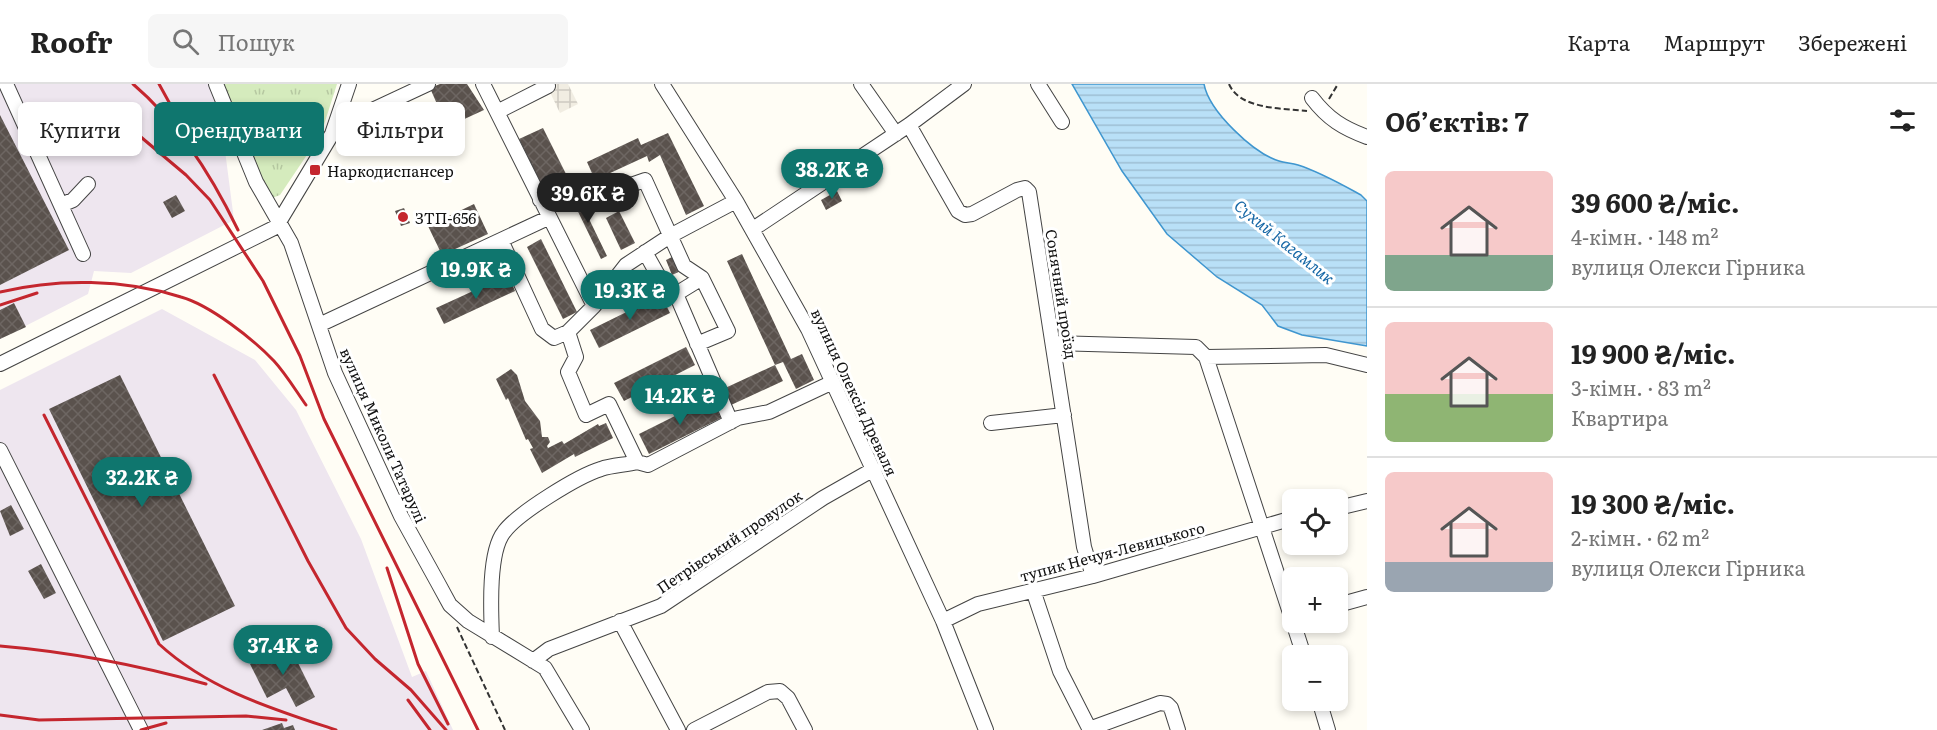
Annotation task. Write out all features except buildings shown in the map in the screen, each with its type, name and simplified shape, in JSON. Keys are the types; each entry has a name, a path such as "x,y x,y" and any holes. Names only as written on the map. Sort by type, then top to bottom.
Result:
{"street":[{"path":"6,84 83,254"},
{"name":"вулиця Миколи Татарулі","path":"216,84 256,182 291,243 335,373 401,516 450,605 492,637 545,668 554,678 582,730"},
{"path":"0,364 258,237 280,223 332,134 349,84"},
{"path":"332,134 353,119 428,84"},
{"path":"483,84 594,306"},
{"name":"вулиця Олексія Древаля","path":"662,84 736,201 808,329 943,621 987,730"},
{"path":"861,84 896,134"},
{"path":"753,230 896,134 964,84"},
{"path":"1038,84 1062,122"},
{"path":"496,112 548,86"},
{"path":"1312,98 1322,112 1342,128 1364,131"},
{"name":"Сонячний проїзд","path":"909,125 958,211 965,215 972,214 1017,190 1025,188 1029,192 1084,547 1093,576"},
{"path":"540,200 570,187 599,196 645,180 684,266 702,278 728,331 697,344"},
{"path":"61,205 73,200 88,184"},
{"path":"501,240 542,329 554,338 568,332 594,306 626,265 670,236 736,201"},
{"path":"320,325 548,218"},
{"path":"645,252 664,286 676,294 731,422"},
{"path":"676,294 702,278"},
{"path":"568,332 576,357 568,372 586,415 609,404 638,462"},
{"path":"1053,343 1196,347 1206,357 1282,586"},
{"path":"1206,357 1326,355 1367,365"},
{"path":"492,637 492,588 496,555 503,532 533,508 571,483 601,469 638,462 648,465 731,422 769,412 833,382"},
{"path":"991,423 1064,415"},
{"path":"0,450 141,730"},
{"name":"Петрівський провулок","path":"533,661 549,649 661,606 823,498 874,470"},
{"path":"1348,506 1367,501"},
{"name":"тупик Нечуя-Левицького","path":"943,621 978,604 1093,576 1282,520"},
{"path":"1033,590 1060,671 1090,729 1160,703 1167,704 1171,708 1179,730"},
{"path":"1348,602 1367,597"},
{"path":"620,621 678,730"},
{"path":"694,730 768,692 780,691 788,698 805,730"},
{"path":"1322,711 1328,730"}],"path":[{"path":"1229,84 1239,98 1252,103 1322,112 1338,84"},
{"path":"456,626 506,730"}],"shaded area":[{"path":"0,84 208,84 216,102 154,102 154,156 226,156 234,220 131,273 94,271 88,294 0,339"},
{"path":"546,84 568,84 578,104 560,113"},
{"path":"162,309 255,360 296,410 361,539 412,677 426,671 453,730 0,730 0,390"}],"green space":[{"path":"222,84 337,84 324,125 324,102 229,102"},
{"path":"251,156 306,156 280,195 272,198 264,188"}],"water":[{"name":"Сухий Кагамлик","path":"1072,84 1204,84 1214,106 1223,118 1257,149 1279,161 1296,164 1330,178 1361,195 1367,201 1367,346 1302,335 1278,326 1262,305 1217,277 1167,234 1122,171"}],"railway":[{"path":"133,84 150,99 193,151 238,230"},
{"path":"159,84 169,102"},
{"path":"142,138 186,175 210,200 263,281 300,356 324,419 478,730"},
{"path":"0,292 45,284 91,282 159,291 192,301 218,315 265,352 283,371 306,405"},
{"path":"0,305 37,293"},
{"path":"214,375 308,561 346,628 375,659 411,690 446,730"},
{"path":"44,415 159,644 178,660 220,686 265,706 336,730"},
{"path":"387,568 418,664 448,724"},
{"path":"0,646 104,660 206,684"},
{"path":"408,700 430,730"},
{"path":"0,715 39,720 246,716 286,720"},
{"path":"141,730 166,723"}],"place":[{"name":"Наркодиспансер","path":"315,170"},
{"name":"ЗТП-656","path":"403,217"}]}
